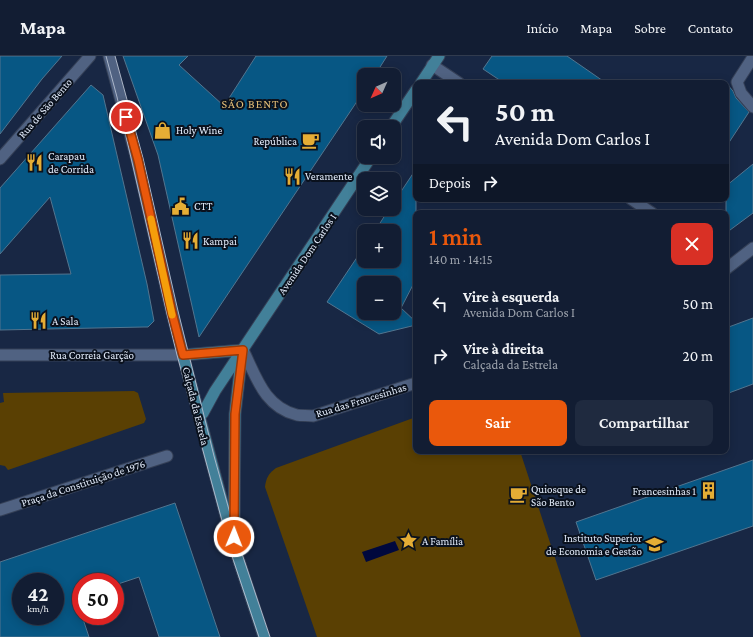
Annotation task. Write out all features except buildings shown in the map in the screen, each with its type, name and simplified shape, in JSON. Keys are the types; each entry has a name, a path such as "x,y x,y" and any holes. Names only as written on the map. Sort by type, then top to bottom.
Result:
{"main road":[{"path":"423,80 435,61"},
{"path":"396,120 413,94"},
{"name":"Avenida Dom Carlos I","path":"199,417 366,164"},
{"path":"183,355 243,350"},
{"name":"Avenida Dom Carlos I","path":"234,546 235,414 243,350"},
{"name":"Calçada da Estrela","path":"183,355 234,546 264,637"}],"street":[{"name":"Rua de São Bento","path":"0,159 90,56"},
{"name":"Calçada da Estrela","path":"109,56 138,160 172,313 183,355"},
{"path":"753,57 737,82 741,93 753,108"},
{"path":"435,61 456,80"},
{"path":"636,202 648,210"},
{"path":"729,267 753,248"},
{"name":"Rua das Francesinhas","path":"243,350 260,387 267,396 280,407 297,415 313,416 413,384"},
{"name":"Rua Correia Garção","path":"0,355 183,355"},
{"name":"Praça da Constituição de 1976","path":"0,510 167,456"}],"shaded area":[{"path":"134,391 138,393 146,419 144,423 8,470 5,466 0,465 0,403 4,402 3,393"},
{"path":"413,418 413,454 521,454 581,637 317,637 265,487 267,478 276,468"},
{"path":"395,541 399,550 366,562 362,552"}],"tram line":[{"path":"106,56 117,97 177,355 230,550 259,637"},
{"path":"115,56 143,158 178,311 214,456 238,542 270,637"}],"slow traffic":[{"path":"151,219 172,315"}],"place":[{"name":"Holy Wine","path":"163,130"},
{"name":"República","path":"310,141"},
{"name":"Carapau de Corrida","path":"35,162"},
{"name":"Veramente","path":"292,176"},
{"name":"CTT","path":"181,206"},
{"name":"Kampai","path":"190,241"},
{"name":"A Sala","path":"39,321"},
{"name":"Francesinhas 1","path":"709,491"},
{"name":"Quiosque de São Bento","path":"518,495"},
{"name":"A Família","path":"409,541"},
{"name":"Instituto Superior de Economia e Gestão","path":"655,544"}],"district":[{"name":"SÃO BENTO","path":"255,104"}],"route":[{"path":"126,117 138,160 172,313 183,355 243,350 235,414 234,537"}]}
